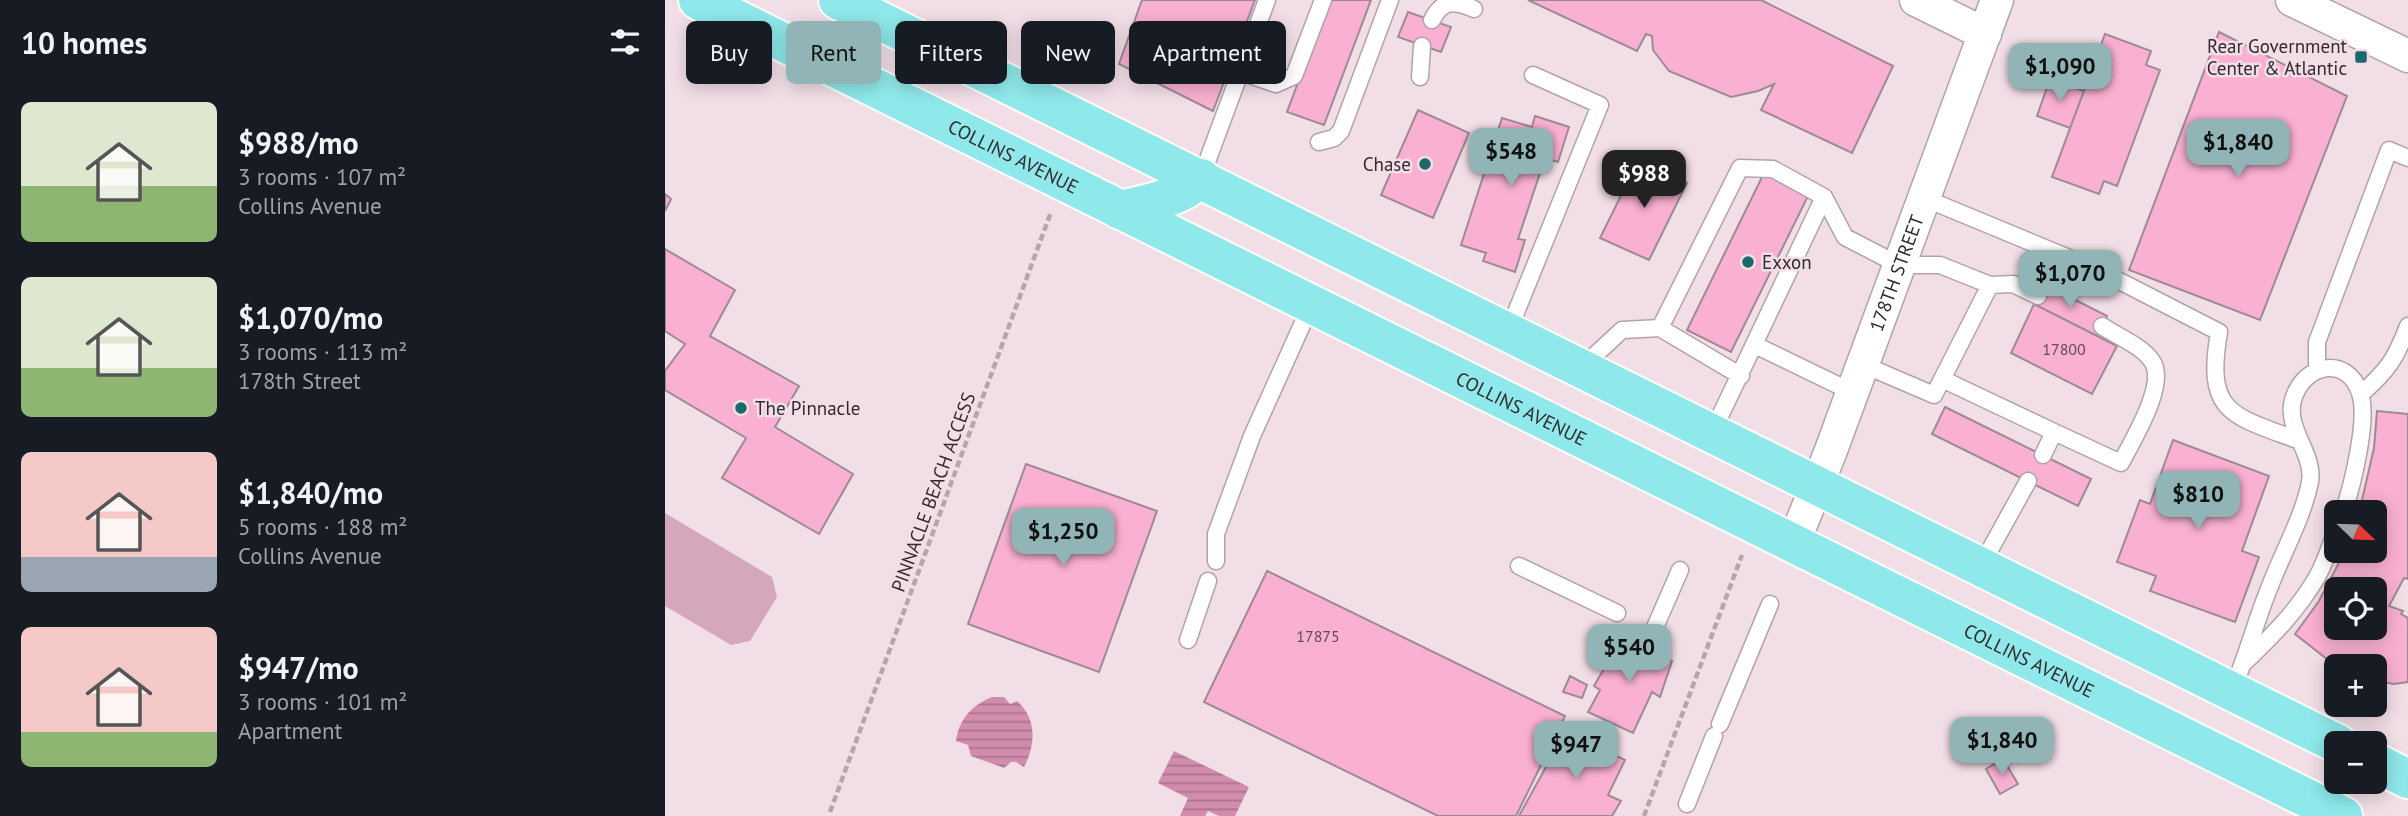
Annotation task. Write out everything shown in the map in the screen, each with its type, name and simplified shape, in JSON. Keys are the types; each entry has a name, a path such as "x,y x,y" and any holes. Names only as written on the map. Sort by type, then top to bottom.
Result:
{"main road":[{"name":"COLLINS AVENUE","path":"698,0 2343,816"},
{"path":"838,0 1981,566 2238,677 2324,735"},
{"path":"1120,210 1175,196 1188,190 1201,178"},
{"path":"2387,768 2408,779"}],"street":[{"path":"1916,0 1985,34"},
{"name":"178TH STREET","path":"1793,544 1818,485 1997,0"},
{"path":"2293,0 2334,11 2408,56"}],"lane":[{"path":"1259,21 1267,0"},
{"path":"1286,80 1294,76 1323,0"},
{"path":"1319,142 1334,138 1341,131 1390,0"},
{"path":"1432,20 1437,8 1447,1 1457,1 1474,9"},
{"path":"1420,77 1422,46"},
{"path":"1508,332 1600,104 1533,75"},
{"path":"1201,178 1236,84"},
{"path":"2317,369 2317,342 2389,150 2408,158"},
{"path":"1660,328 1740,169 1773,169 1824,197 1845,237 1899,265 1940,265 1990,285 2013,284 2038,296"},
{"path":"1712,433 1824,197"},
{"path":"1924,198 2098,270 2219,332 2214,361 2215,383 2222,401 2238,416 2300,441"},
{"path":"1755,345 1857,378 1934,395 1990,285"},
{"path":"1216,561 1216,534 1248,448 1311,305"},
{"path":"1942,379 2121,463 2155,393 2157,378 2153,361 2102,326"},
{"path":"2361,394 2385,373 2397,355 2408,326"},
{"path":"1581,368 1622,330 1660,328 1741,376"},
{"path":"2238,677 2311,478 2306,455 2296,433 2293,401 2306,376 2317,369 2337,368 2351,377 2361,394 2362,417 2358,453 2348,500"},
{"path":"2043,455 2054,432"},
{"path":"1981,566 2028,481"},
{"path":"2238,677 2302,600 2324,561"},
{"path":"1519,566 1617,613"},
{"path":"1646,648 1680,570"},
{"path":"1188,640 1208,581"},
{"path":"1687,804 1770,604"}],"path":[{"name":"PINNACLE BEACH ACCESS","path":"830,812 1063,181"},
{"path":"1644,816 1742,555 1741,547"}],"shaded area":[{"path":"665,513 772,577 777,597 750,641 731,645 665,606"},
{"path":"992,697 1004,697 1010,704 1017,701 1028,716 1033,732 1031,750 1024,767 1011,762 1004,768 971,756 968,745 956,741 963,720 978,704"},
{"path":"1174,751 1249,787 1235,816 1219,816 1208,811 1205,816 1180,816 1188,798 1158,783"}],"building":[{"path":"1142,0 1255,0 1247,21 1134,21"},
{"path":"1329,0 1371,0 1324,125 1287,112"},
{"path":"1528,0 1761,0 1893,66 1852,153 1761,110 1774,84 1731,97 1669,71 1653,50 1652,36 1646,34 1637,51"},
{"path":"1408,12 1451,27 1441,52 1398,37"},
{"path":"2219,32 2347,96 2260,320 2129,270"},
{"path":"2105,34 2151,51 2146,65 2160,70 2117,186 2104,181 2099,194 2052,177"},
{"path":"1129,36 1129,69 1119,64"},
{"path":"2050,79 2084,91 2070,128 2037,116"},
{"path":"1159,84 1223,84 1213,111"},
{"name":"Chase","path":"1418,110 1469,133 1433,218 1381,195"},
{"path":"1535,116 1569,127 1558,162 1545,158 1518,239 1525,240 1515,272 1483,261 1486,253 1461,245 1502,118 1532,127"},
{"path":"1639,159 1687,183 1649,260 1600,238"},
{"name":"Exxon","path":"1764,173 1809,194 1731,352 1687,330"},
{"path":"665,194 671,199 665,211"},
{"name":"The Pinnacle","path":"665,249 735,290 710,336 799,386 775,427 853,474 819,534 722,478 746,438 665,390 665,371 685,344 665,331"},
{"path":"2044,284 2107,316 2097,336 2034,304"},
{"path":"2034,304 2117,346 2092,394 2011,353"},
{"path":"1945,407 2091,479 2078,506 1932,434"},
{"path":"2377,411 2408,414 2408,579 2404,578 2389,606 2403,611 2401,614 2408,618 2408,682 2387,683 2387,654 2324,654 2324,657 2295,634 2324,591 2324,640 2387,640 2387,577 2331,577 2338,564 2387,564 2387,500 2362,500 2374,448"},
{"path":"2173,440 2269,476 2242,551 2259,557 2235,622 2150,591 2156,576 2117,562 2140,500 2150,504"},
{"path":"1026,464 1157,511 1099,672 968,624"},
{"path":"1267,571 1565,716 1516,816 1438,816 1204,702"},
{"path":"1623,636 1672,661 1660,697 1652,692 1633,733 1588,712 1600,690 1594,686"},
{"path":"1570,676 1587,685 1582,698 1563,692"},
{"path":"1568,727 1589,736 1587,742 1625,760 1608,795 1621,801 1612,816 1519,816"},
{"path":"2003,759 2018,784 2000,794 1986,769"}],"place":[{"name":"Rear Government Center & Atlantic","path":"2361,57"},
{"name":"Chase","path":"1425,164"},
{"name":"Exxon","path":"1748,262"},
{"name":"The Pinnacle","path":"741,408"}]}
